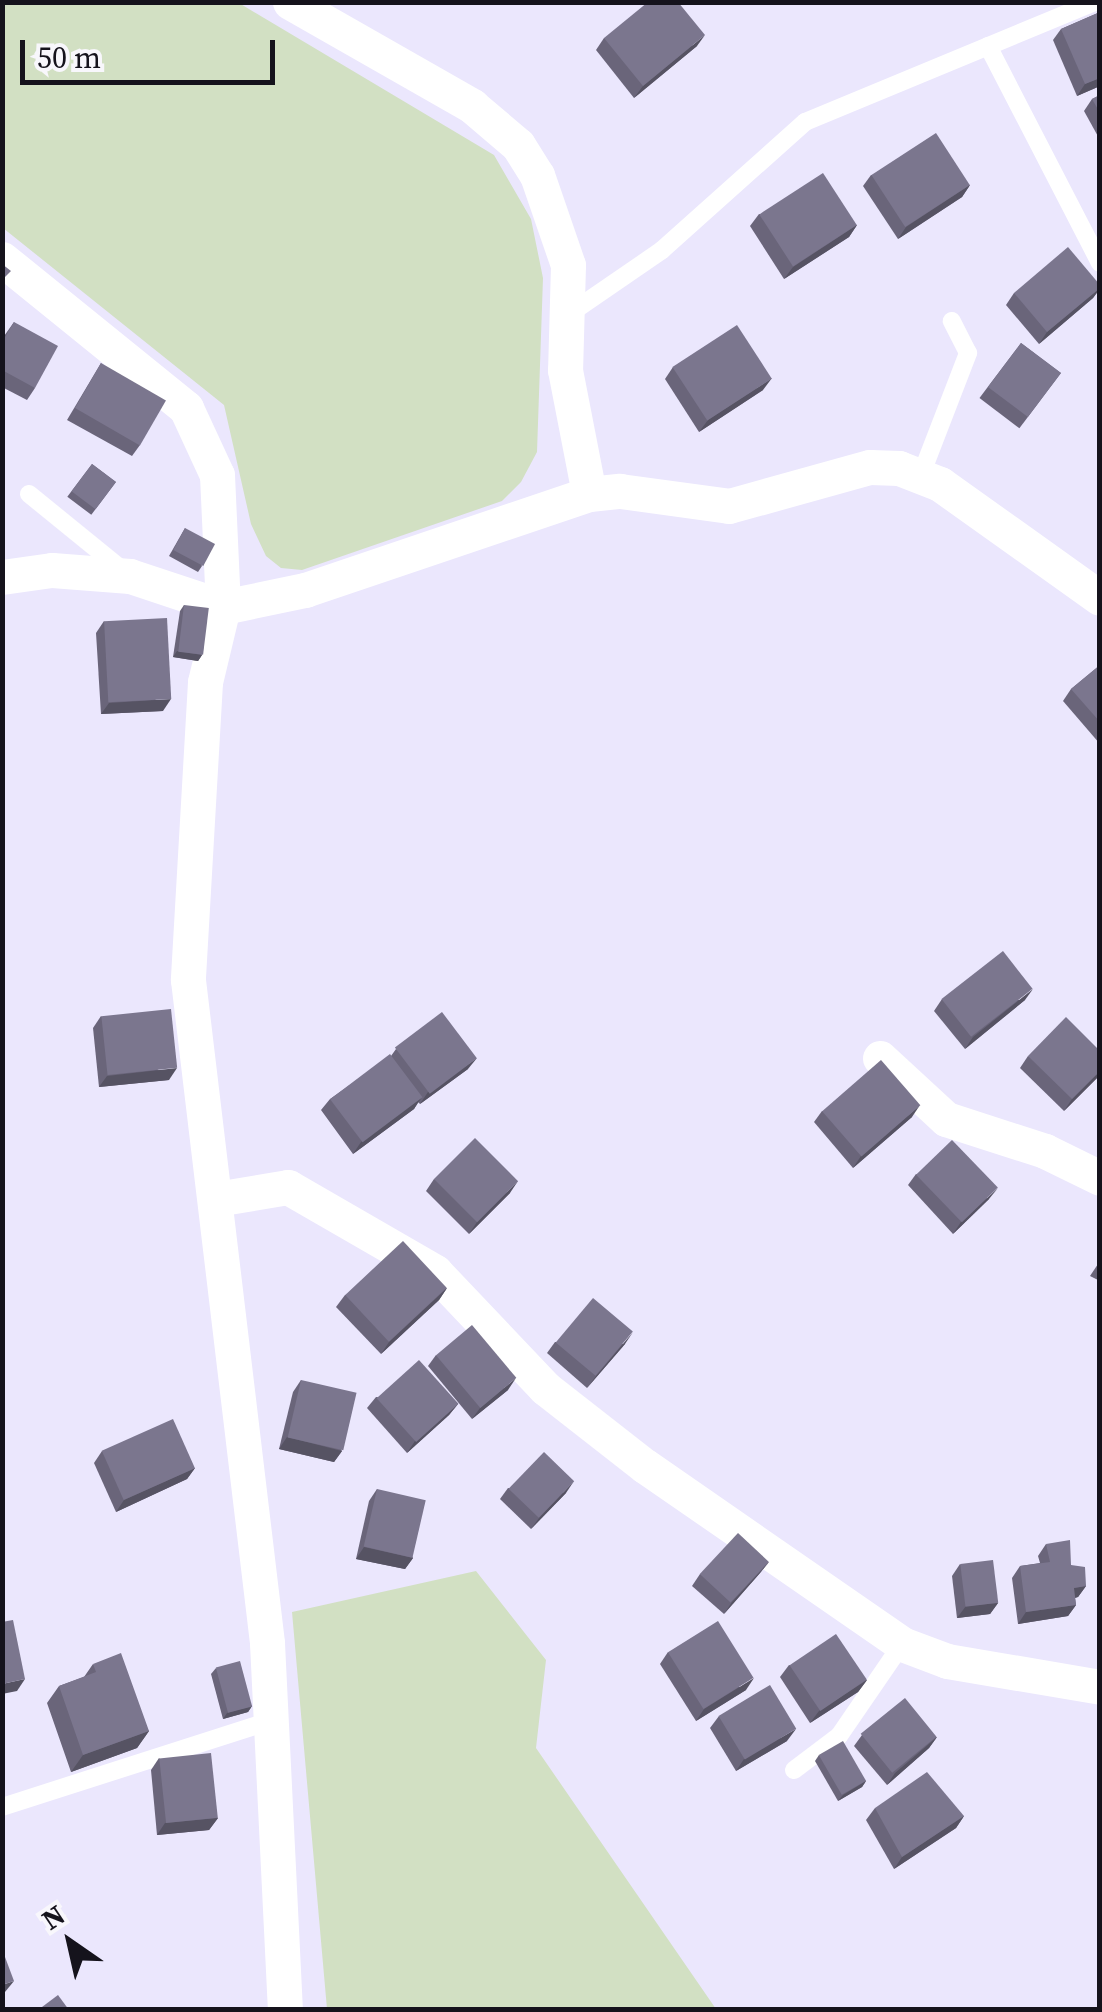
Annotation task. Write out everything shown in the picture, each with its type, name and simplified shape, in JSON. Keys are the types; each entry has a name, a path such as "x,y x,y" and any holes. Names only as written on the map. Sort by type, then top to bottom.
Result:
{"street":[{"path":"290,2 472,106 518,145 561,232 569,314 565,370 589,494"},
{"path":"2,259 186,408 198,424 220,492 224,607 205,682 188,980 252,1492 270,1722 285,2010"},
{"path":"2,577 52,570 130,576 224,607 305,590 589,494 620,491 729,506 870,468 921,475 1100,598"},
{"path":"880,1058 946,1119 1045,1151 1100,1178"},
{"path":"216,1199 288,1187 435,1272 545,1388 645,1466 902,1644 947,1661 1100,1688"}],"lane":[{"path":"569,314 662,250 805,122 1094,2"},
{"path":"988,46 1100,263"},
{"path":"921,475 943,406 968,352 952,320"},
{"path":"28,494 130,576"},
{"path":"794,1770 839,1736 902,1644"},
{"path":"2,1807 270,1722"}],"green space":[{"path":"3,2 239,3 494,155 531,219 543,278 537,452 521,482 502,501 302,570 281,568 266,556 251,524 224,405 3,228"},
{"path":"476,1571 546,1660 536,1748 716,2009 327,2009 292,1612"}],"building":[{"path":"648,2 678,2 705,35 643,86 604,38"},
{"path":"1100,12 1100,78 1085,84 1061,29"},
{"path":"1100,95 1100,113 1092,99"},
{"path":"936,133 970,185 905,227 871,175"},
{"path":"823,173 857,225 793,266 759,214"},
{"path":"1068,247 1100,288 1047,332 1014,293"},
{"path":"2,264 11,271 2,280"},
{"path":"14,322 58,346 35,388 2,370 2,342"},
{"path":"737,325 772,379 707,421 672,367"},
{"path":"1021,343 1061,373 1028,417 988,387"},
{"path":"101,363 166,400 140,446 75,408"},
{"path":"92,464 116,482 95,509 72,491"},
{"path":"185,528 215,544 203,566 173,550"},
{"path":"184,605 209,608 203,655 178,652"},
{"path":"167,618 171,699 108,702 104,621"},
{"path":"1100,665 1100,722 1071,689"},
{"path":"1003,951 1033,989 971,1037 942,999"},
{"path":"171,1009 177,1068 108,1075 101,1016"},
{"path":"442,1012 477,1058 430,1094 395,1048"},
{"path":"1066,1017 1100,1051 1100,1071 1072,1099 1028,1056"},
{"path":"390,1054 422,1097 363,1142 330,1099"},
{"path":"881,1060 920,1105 861,1156 822,1111"},
{"path":"475,1138 518,1181 477,1222 434,1179"},
{"path":"952,1140 998,1187 962,1222 916,1175"},
{"path":"403,1241 447,1288 389,1342 345,1295"},
{"path":"593,1298 633,1331 596,1376 556,1342"},
{"path":"472,1325 516,1378 480,1408 436,1355"},
{"path":"419,1360 458,1404 416,1442 377,1398"},
{"path":"301,1380 357,1393 343,1450 288,1437"},
{"path":"173,1419 195,1468 124,1500 102,1451"},
{"path":"544,1452 574,1481 539,1518 509,1489"},
{"path":"377,1489 426,1500 412,1558 364,1546"},
{"path":"738,1533 769,1562 731,1603 700,1574"},
{"path":"1070,1540 1071,1565 1085,1567 1086,1586 1074,1588 1076,1605 1026,1612 1020,1566 1050,1562 1046,1544"},
{"path":"993,1560 998,1603 965,1607 960,1564"},
{"path":"13,1620 25,1679 2,1684 2,1622"},
{"path":"718,1621 754,1678 703,1709 668,1652"},
{"path":"836,1634 867,1680 820,1711 790,1665"},
{"path":"121,1653 149,1731 83,1755 59,1686 96,1672 93,1664"},
{"path":"240,1661 252,1706 228,1713 216,1667"},
{"path":"770,1685 796,1729 745,1760 719,1716"},
{"path":"905,1698 936,1737 892,1773 861,1734"},
{"path":"843,1741 866,1781 842,1795 819,1755"},
{"path":"211,1753 218,1818 166,1823 159,1758"},
{"path":"927,1772 964,1816 902,1857 875,1808"},
{"path":"2,1949 14,1981 2,1985"},
{"path":"58,1995 69,2010 38,2010"}]}
